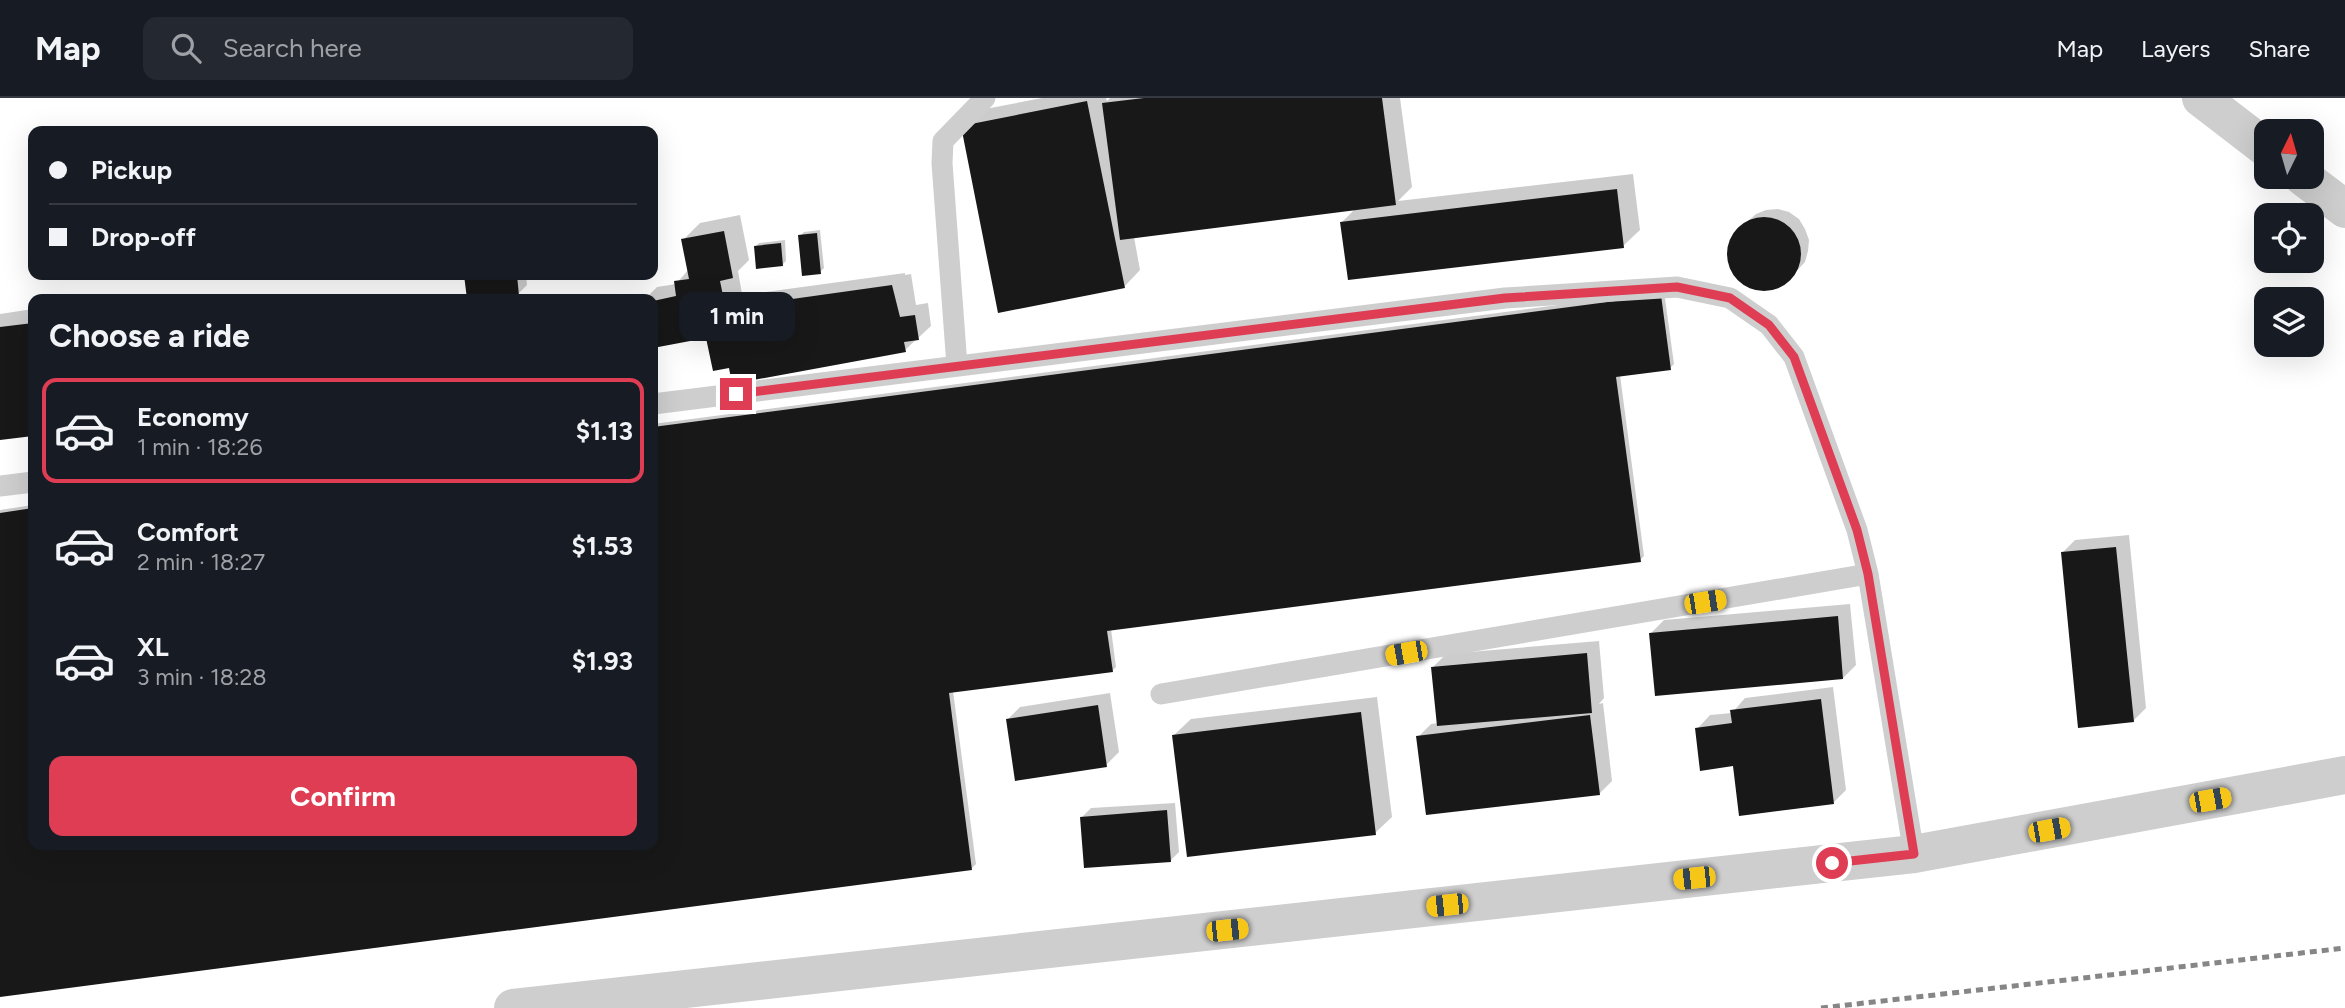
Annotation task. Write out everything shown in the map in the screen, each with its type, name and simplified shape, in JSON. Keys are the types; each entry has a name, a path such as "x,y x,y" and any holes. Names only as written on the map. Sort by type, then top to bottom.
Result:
{"street":[{"path":"2201,98 2254,139"},
{"path":"2319,189 2345,209"},
{"path":"513,1008 1914,854 2345,775"}],"lane":[{"path":"957,366 942,163 943,141 985,98"},
{"path":"658,403 1505,298 1677,287 1730,298 1769,325 1794,357 1857,530 1868,574 1914,854"},
{"path":"0,486 28,483"},
{"path":"1161,694 1868,574"}],"building":[{"path":"1144,98 1382,98 1396,205 1120,240 1102,103"},
{"path":"1087,101 1125,288 998,313 961,126"},
{"path":"1617,189 1624,248 1348,280 1340,222"},
{"path":"1764,217 1778,220 1790,228 1798,240 1801,254 1798,268 1790,280 1778,288 1764,291 1750,288 1738,280 1730,268 1727,254 1730,240 1738,228 1750,220"},
{"path":"724,231 733,278 720,281 728,320 745,317 743,306 892,285 900,317 915,315 919,340 904,342 906,352 732,384 729,368 713,371 706,338 658,347 658,300 676,296 674,281 689,279 681,239"},
{"path":"817,233 821,274 802,276 798,235"},
{"path":"781,243 783,266 756,269 754,246"},
{"path":"465,280 517,280 519,294 466,294"},
{"path":"1661,295 1671,370 1616,377 1641,562 1107,631 1113,672 949,693 972,870 0,997 0,513 28,509 28,850 658,850 658,426"},
{"path":"28,324 28,437 0,440 0,327"},
{"path":"2116,547 2134,722 2078,728 2061,552"},
{"path":"1838,616 1843,679 1655,696 1649,633"},
{"path":"1587,653 1592,713 1437,726 1431,667"},
{"path":"1821,699 1834,804 1739,816 1733,766 1700,771 1695,728 1732,723 1730,710"},
{"path":"1098,705 1107,767 1015,781 1006,719"},
{"path":"1361,712 1376,835 1187,857 1172,735"},
{"path":"1590,715 1600,795 1426,815 1416,736"},
{"path":"1167,810 1171,862 1084,868 1080,817"}],"railway":[{"path":"1821,1008 2345,948"}],"route":[{"path":"736,394 1505,298 1677,287 1730,298 1769,325 1794,357 1857,530 1868,574 1914,854 1832,863"}]}
